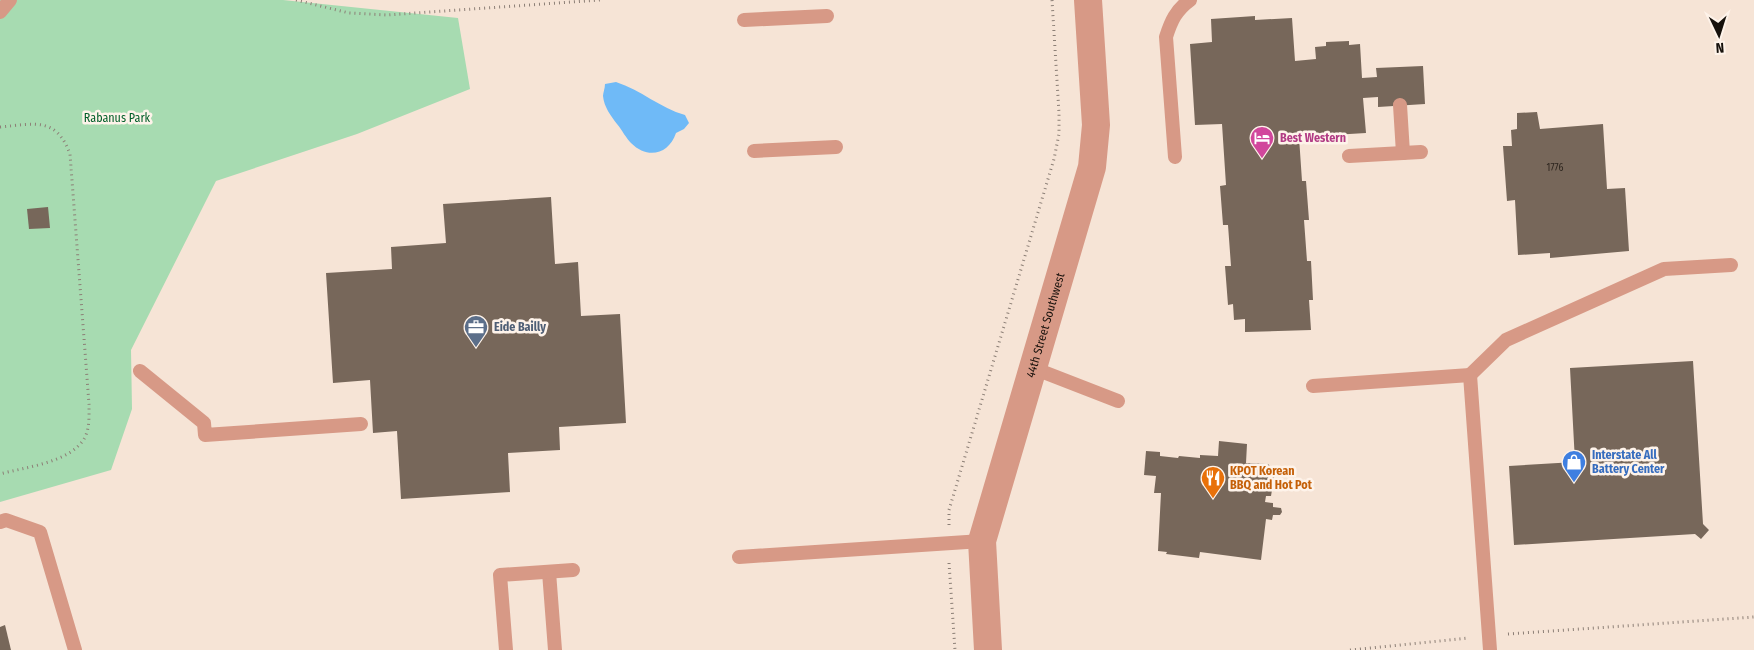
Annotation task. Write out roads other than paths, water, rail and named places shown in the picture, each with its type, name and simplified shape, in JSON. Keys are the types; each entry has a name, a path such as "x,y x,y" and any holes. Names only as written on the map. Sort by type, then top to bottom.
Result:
{"street":[{"name":"44th Street Southwest","path":"988,650 982,541 1092,166 1096,125 1088,0"}],"lane":[{"path":"0,12 10,0"},
{"path":"1175,157 1166,37 1170,22 1179,8 1190,0"},
{"path":"744,20 827,16"},
{"path":"1400,106 1403,153"},
{"path":"754,152 836,147"},
{"path":"1349,156 1421,152"},
{"path":"1313,386 1470,375 1506,340 1664,270 1731,265"},
{"path":"1033,368 1118,401"},
{"path":"140,370 204,423 205,435 361,424"},
{"path":"1470,375 1490,643"},
{"path":"0,522 6,520 40,532 76,650"},
{"path":"739,557 982,541"},
{"path":"506,650 500,575 573,570"},
{"path":"549,572 555,650"}],"water":[{"path":"616,82 685,115 689,123 684,129 676,133 673,140 663,150 651,153 644,152 627,139 610,115 605,104 603,96 605,84"}],"place":[{"name":"Best Western","path":"1262,159"},
{"name":"Eide Bailly","path":"476,348"},
{"name":"Interstate All Battery Center","path":"1574,483"},
{"name":"KPOT Korean BBQ and Hot Pot","path":"1213,499"}],"park label":[{"name":"Rabanus Park","path":"117,118"}]}
